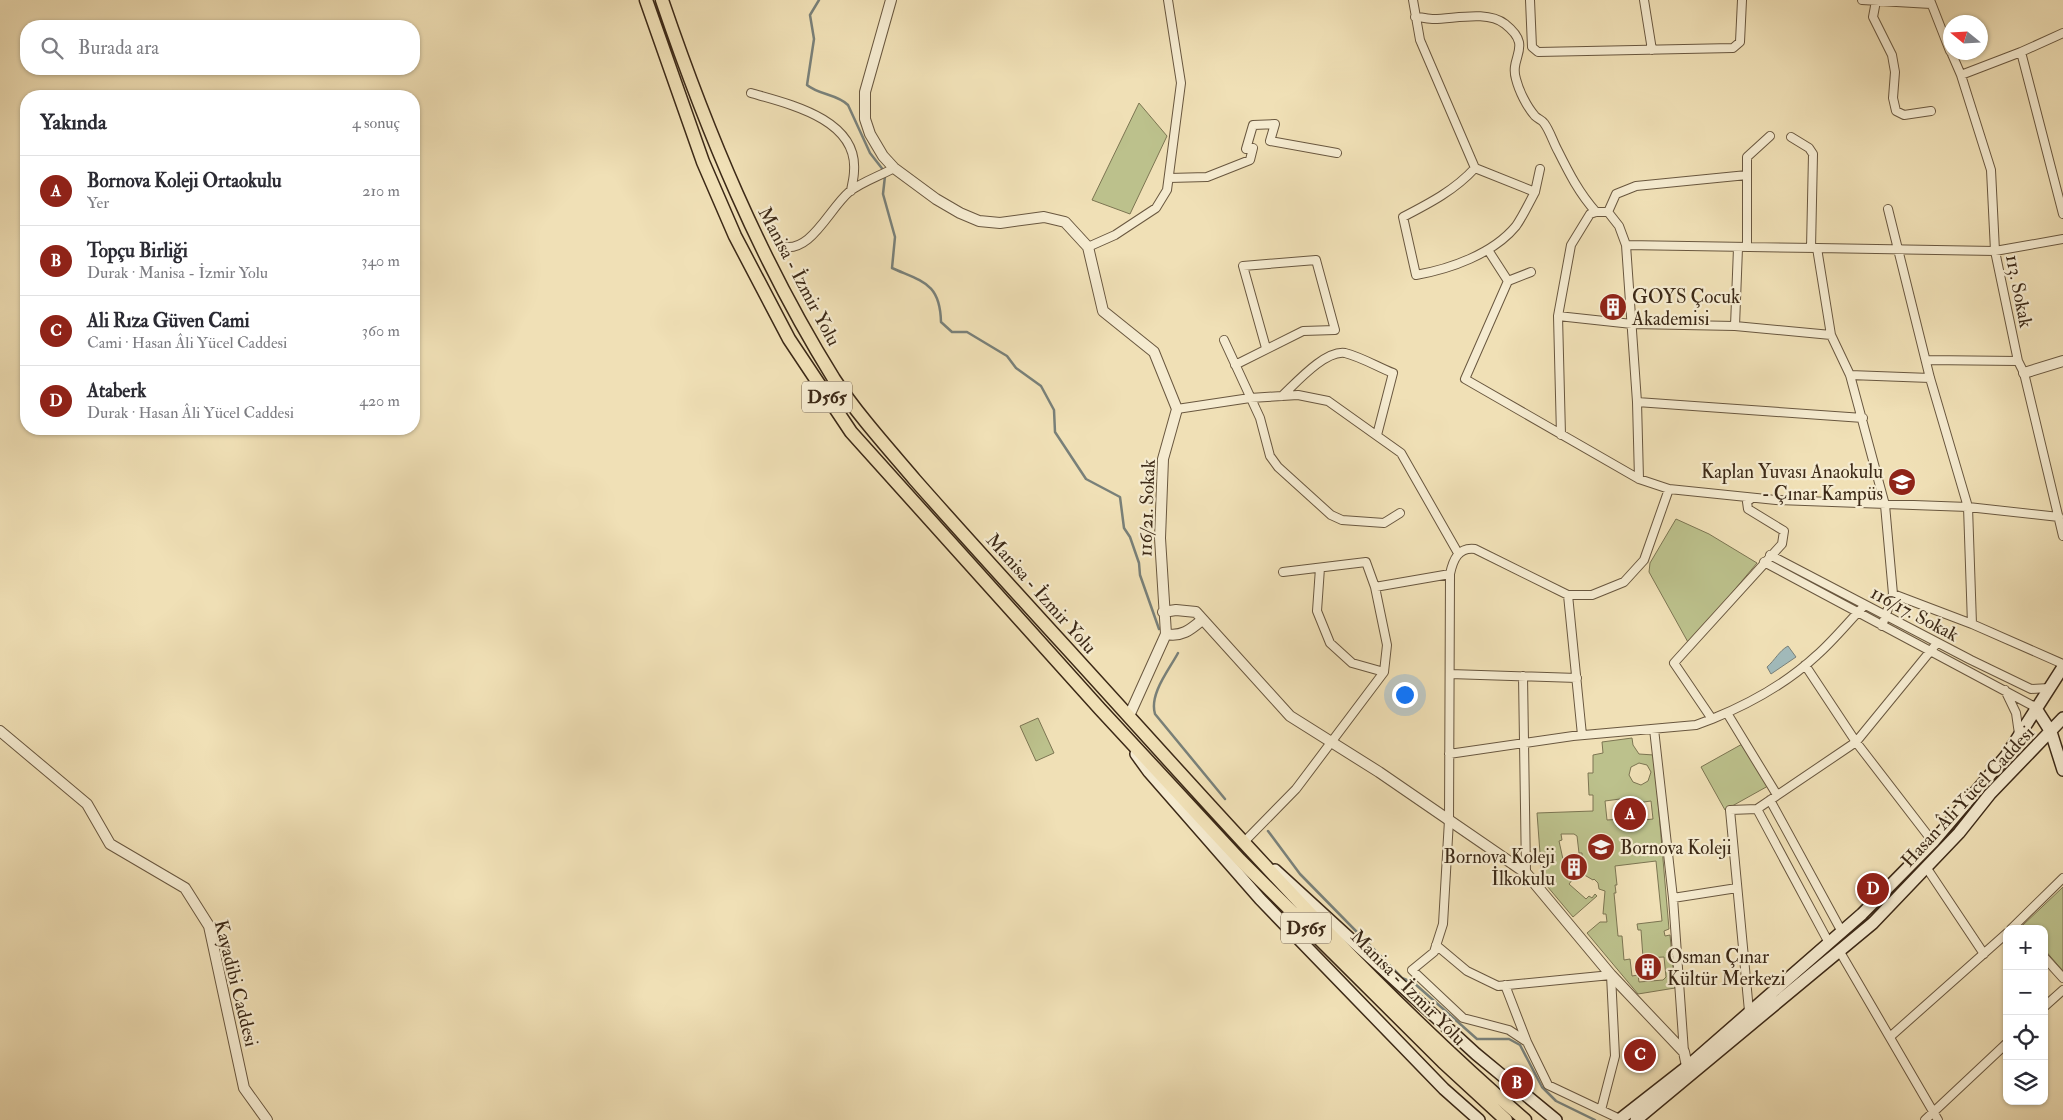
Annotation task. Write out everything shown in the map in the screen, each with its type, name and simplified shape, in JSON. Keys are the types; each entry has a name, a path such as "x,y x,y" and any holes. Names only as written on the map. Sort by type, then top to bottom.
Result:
{"highway":[{"name":"Manisa - İzmir Yolu","path":"646,0 703,162 735,236 789,339 851,432 1116,726 1310,932 1443,1062 1506,1120"},
{"name":"Manisa - İzmir Yolu","path":"662,0 697,101 761,249 836,382 863,419 944,513 1245,845 1455,1060 1525,1120"}],"main road":[{"name":"Hasan Âli Yücel Caddesi","path":"1620,1120 1688,1066 1830,943 1933,842 2006,756 2035,707 2063,666"},
{"path":"2035,707 2051,732 2063,770"},
{"name":"Hasan Âli Yücel Caddesi","path":"1636,1120 1688,1079 1840,952 1873,922 1958,833 1996,788 2063,718"},
{"path":"1116,726 1149,772 1260,899 1444,1089 1479,1120"},
{"path":"1245,845 1293,884 1476,1054 1556,1120"}],"street":[{"path":"891,0 865,92 864,107 870,134 883,156 894,168 936,199 973,218 1000,223 1044,217 1065,222 1088,247 1103,310 1154,352 1177,409 1250,398 1298,395 1328,401 1401,453 1458,553"},
{"path":"1088,247 1115,235 1156,208 1168,190 1181,83 1168,0"},
{"path":"1413,0 1420,40 1475,168 1535,192"},
{"path":"1530,0 1532,47 1538,52 1733,48 1740,42 1742,0"},
{"path":"1644,0 1652,50"},
{"path":"1862,0 1930,2"},
{"path":"1876,1 1873,17 1892,55 1895,72 1893,98 1896,110 1904,115 1931,111"},
{"name":"113. Sokak","path":"1930,2 1943,33"},
{"path":"1415,17 1432,19 1462,15 1485,18 1499,21 1513,33 1519,40 1520,48 1514,68 1516,79 1525,101 1535,116 1544,123 1574,184 1596,212"},
{"path":"1961,75 2021,52 2063,33"},
{"path":"2021,52 2063,214"},
{"name":"113. Sokak","path":"1954,60 1991,170 1996,251 2018,362 2024,373 2063,536"},
{"path":"751,93 784,102 818,116 836,129 851,151 855,170 850,190"},
{"path":"1169,178 1207,177 1250,160 1253,148 1246,149 1254,124 1275,124 1270,140 1337,154"},
{"path":"1748,247 1747,157 1770,136"},
{"path":"1792,138 1809,148 1813,154 1814,248 1832,335 1850,375 1863,418 1884,505 1893,594 1882,626"},
{"path":"781,246 790,249 808,242 827,215 850,190 894,168"},
{"path":"1475,168 1464,180 1437,200 1403,217 1416,275 1440,271 1488,250 1515,226 1535,192 1540,169"},
{"path":"1608,212 1616,194 1636,186 1747,175"},
{"path":"1888,209 1930,378 1968,507 1972,624"},
{"path":"1561,435 1558,316 1571,245 1590,214 1608,212"},
{"path":"1608,212 1619,226 1626,245 1637,402 1638,479"},
{"path":"1626,245 1996,251 2063,239"},
{"path":"1735,326 1738,248"},
{"path":"1488,250 1508,281"},
{"path":"1235,365 1303,331 1316,329 1335,330 1316,260 1243,266 1266,348"},
{"path":"1531,272 1508,281 1465,379 1638,479 1669,489 1752,498 1968,507 2059,517"},
{"path":"1558,316 1632,324 1735,326 1832,335"},
{"path":"1224,340 1260,418 1270,456 1278,467 1331,515 1342,520 1384,523 1400,513"},
{"path":"1282,396 1321,360 1334,354 1345,353 1393,372 1377,435"},
{"path":"1926,360 2018,362"},
{"path":"2024,373 2063,360"},
{"path":"1850,375 1930,378"},
{"path":"1637,402 1863,418"},
{"name":"116/21. Sokak","path":"1166,634 1163,612 1160,538 1163,459 1177,409"},
{"path":"1527,1042 1509,1030 1464,1018 1412,970 1434,952 1443,924 1449,820 1450,574 1458,553 1468,548 1480,551 1568,595 1592,594 1624,582 1645,558 1669,489"},
{"path":"1712,719 1674,663 1782,544 1784,531 1748,509 1747,502 1752,498"},
{"name":"116/17. Sokak","path":"1770,555 1937,643 2031,689 2049,688"},
{"path":"1245,845 1296,789 1384,672 1386,645 1375,588 1366,562 1283,572"},
{"name":"116/17. Sokak","path":"1764,562 1929,652 2035,707"},
{"path":"1320,568 1317,611 1330,643 1352,664 1384,672"},
{"path":"1375,588 1450,574"},
{"path":"1893,594 1972,624 2063,666"},
{"path":"1568,595 1582,735"},
{"path":"1450,754 1582,735 1696,725 1727,713 1789,678 1805,665 1865,605"},
{"path":"1163,612 1176,610 1196,612 1290,716 1332,741 1526,874 1611,975 1684,1052"},
{"path":"1128,716 1166,634 1176,636 1187,632 1202,620"},
{"path":"1749,1012 1730,810 1757,809 1856,742 1937,643"},
{"path":"1805,665 1856,742 1933,842"},
{"path":"1450,674 1577,678"},
{"path":"1523,676 1526,874"},
{"path":"2004,690 2016,713 2019,734"},
{"path":"1727,713 1842,932"},
{"path":"1654,729 1673,898 1684,1052 1688,1066 1688,1079"},
{"name":"Kayadibi Caddesi","path":"0,731 87,804 110,844 185,888 196,904 209,926 244,1088 267,1120"},
{"path":"1757,809 1830,943"},
{"path":"1926,867 1984,954"},
{"path":"2018,925 2063,878"},
{"path":"1673,898 1737,888"},
{"path":"1891,1036 2003,937"},
{"path":"1436,945 1467,971 1498,986 1611,975"},
{"path":"1840,952 1891,1036 1938,1120"},
{"path":"2048,961 2063,978"},
{"path":"1601,1110 1615,1056 1611,975"},
{"path":"1505,985 1527,1042 1548,1085 1620,1120"},
{"path":"2048,1004 2063,990"},
{"path":"1925,1120 2003,1047"}],"green space":[{"path":"1139,103 1167,136 1130,214 1092,200"},
{"path":"1676,519 1709,534 1757,563 1689,644 1649,572 1650,563"},
{"path":"1038,718 1054,753 1036,761 1020,726"},
{"path":"1632,738 1633,745 1639,754 1654,755 1669,929 1664,931 1665,936 1670,935 1675,988 1638,994 1587,933 1600,922 1607,922 1606,914 1603,914 1605,891 1599,889 1598,883 1594,879 1581,873 1583,869 1579,859 1582,858 1582,853 1579,853 1577,836 1574,834 1561,834 1562,840 1559,841 1566,873 1571,873 1573,879 1569,884 1586,899 1589,896 1592,898 1595,894 1597,896 1573,917 1542,880 1537,813 1593,811 1593,795 1589,795 1588,773 1593,773 1593,755 1603,753 1602,742","holes":["1639,763 1647,765 1651,772 1648,781 1641,785 1633,782 1629,775 1631,767","1620,799 1622,810 1629,809 1629,804 1651,801 1653,819 1625,822 1624,819 1607,820 1605,801","1656,861 1662,921 1637,924 1638,930 1641,930 1643,958 1664,957 1666,977 1663,980 1639,982 1638,975 1632,976 1630,959 1624,960 1622,936 1618,936 1614,893 1616,893 1615,885 1617,885 1615,866"]},
{"path":"1744,743 1768,786 1725,810 1701,767"},
{"path":"2063,887 2063,971 2048,954 2048,925 2023,925"}],"water":[{"path":"1788,646 1796,657 1771,674 1767,667"}],"waterway":[{"path":"819,0 810,15 814,39 807,85 817,91 844,101 848,105 870,153 884,171"},
{"path":"885,176 883,194 895,237 892,268 921,281 933,291 940,309 941,322 952,332 967,332 1007,356 1016,368 1041,386 1054,410 1055,432 1086,479 1120,497 1124,528 1130,537 1139,563 1140,575 1159,629"},
{"path":"1178,653 1157,690 1154,706 1155,714 1225,799"},
{"path":"1268,831 1300,874 1402,978 1414,983 1477,1039 1509,1039 1520,1045 1542,1087 1556,1101 1595,1120"}],"place":[{"name":"GOYS Çocuk Akademisi","path":"1613,307"},
{"name":"Kaplan Yuvası Anaokulu - Çınar Kampüs","path":"1902,482"},
{"name":"Bornova Koleji Ortaokulu","path":"1630,814"},
{"name":"Bornova Koleji","path":"1601,847"},
{"name":"Bornova Koleji İlkokulu","path":"1574,867"},
{"name":"Ataberk","path":"1873,889"},
{"name":"Osman Çınar Kültür Merkezi","path":"1648,967"},
{"name":"Ali Rıza Güven Cami","path":"1640,1055"},
{"name":"Topçu Birliği","path":"1517,1083"}]}
